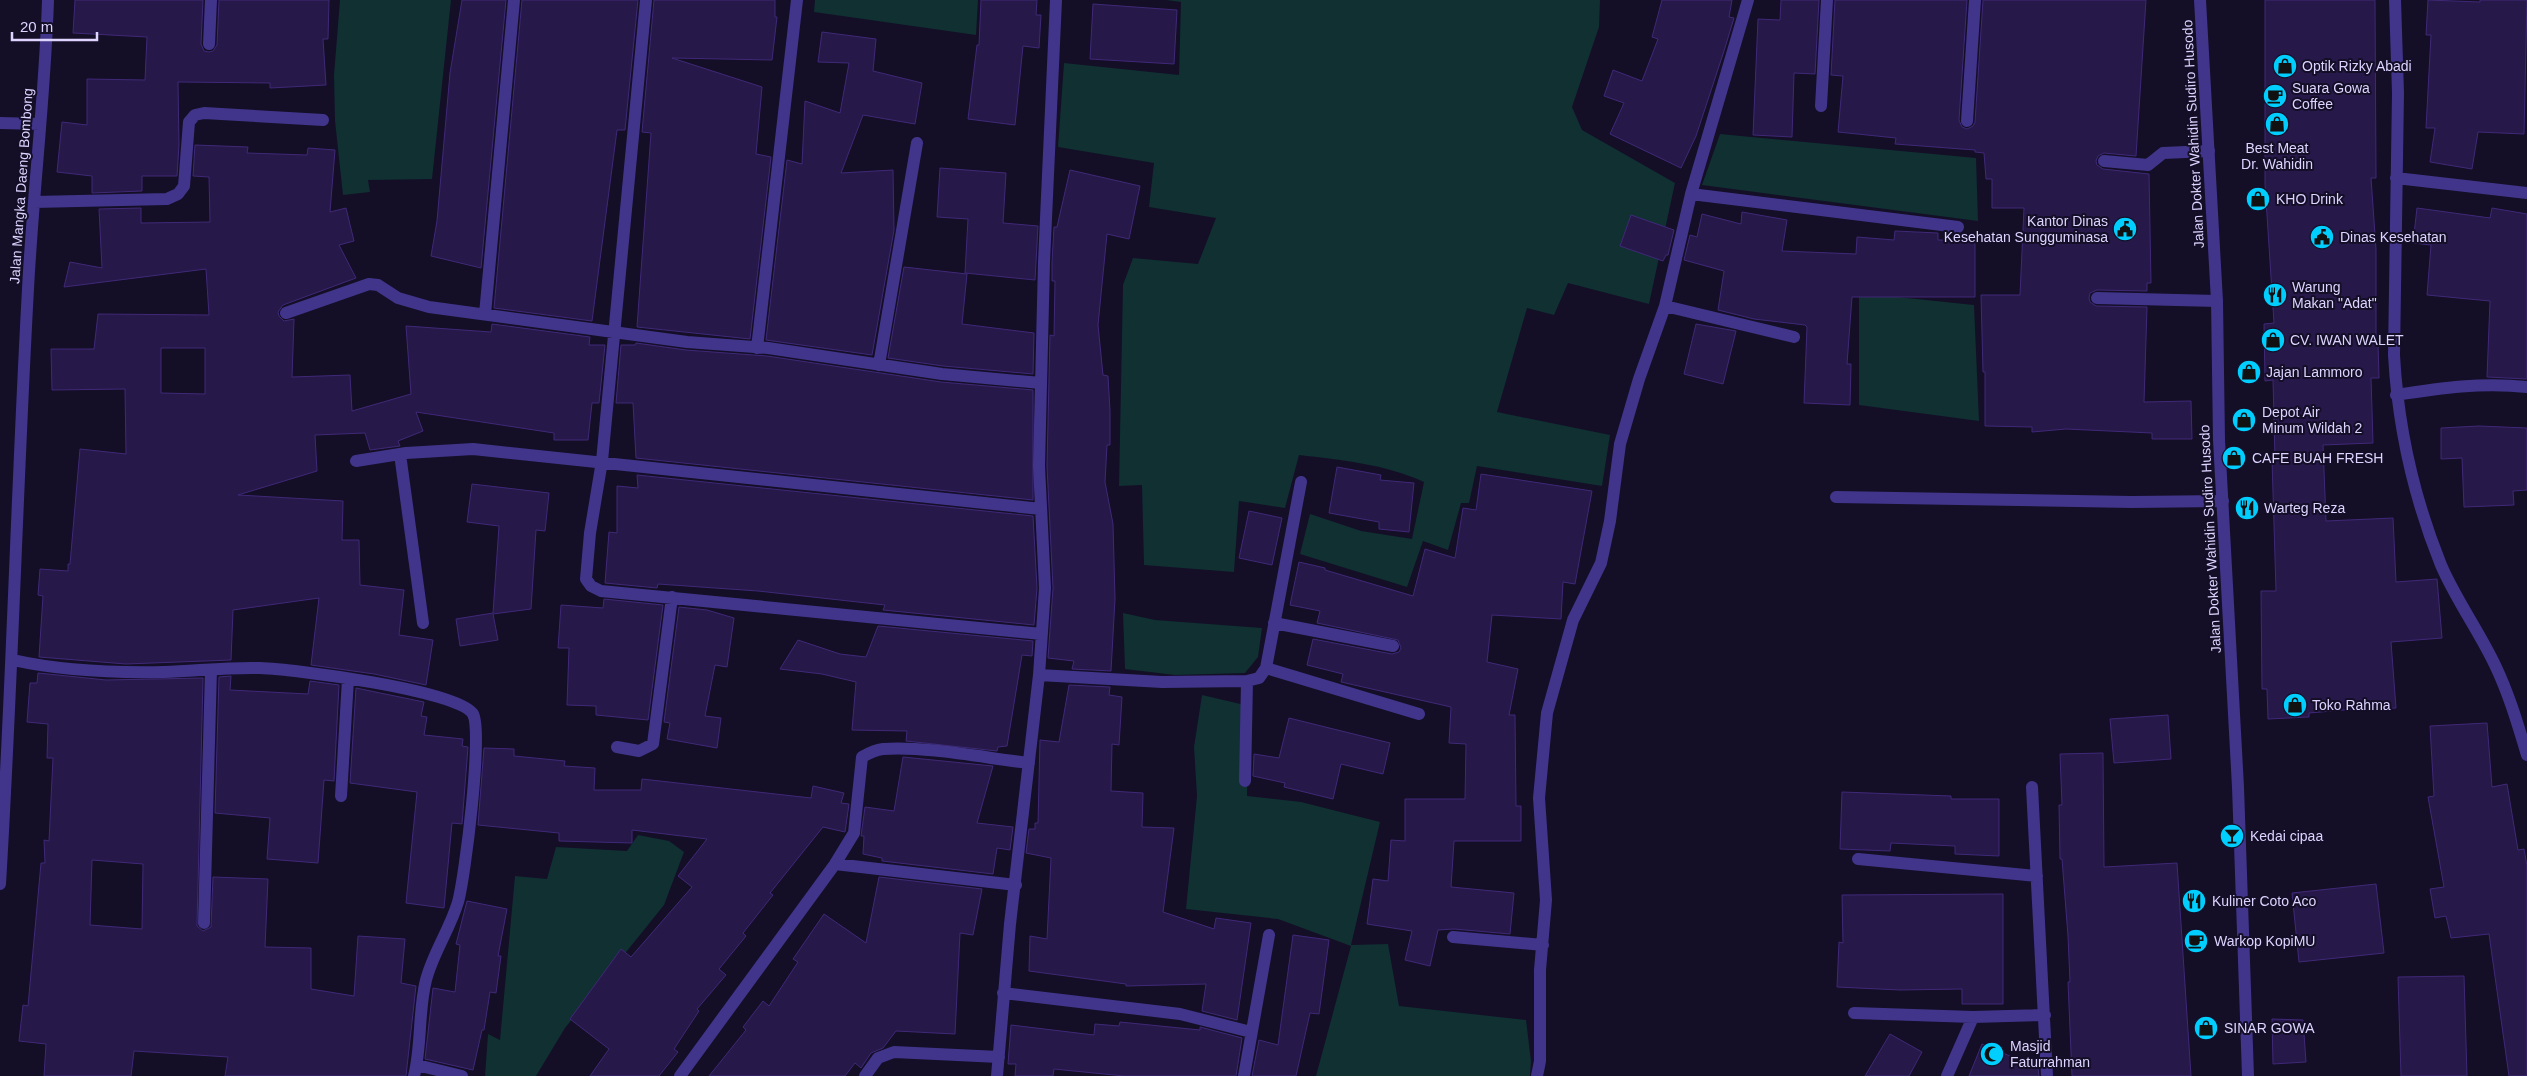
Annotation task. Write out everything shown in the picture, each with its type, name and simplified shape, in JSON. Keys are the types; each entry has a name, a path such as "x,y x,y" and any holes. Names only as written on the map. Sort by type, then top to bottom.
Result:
{"street":[{"name":"Jalan Mangka Daeng Bombong","path":"0,884 6,677 13,660 22,417 48,0"},
{"path":"209,44 211,0"},
{"path":"485,314 514,0"},
{"path":"646,0 602,461 590,533 586,579 591,586 601,591 1042,634"},
{"path":"758,348 797,0"},
{"path":"997,1076 1003,993 1039,675 1045,588 1040,509 1041,384 1056,0"},
{"path":"1537,1076 1540,1062 1540,970 1546,900 1539,798 1547,713 1573,620 1601,563 1610,521 1620,444 1639,379 1665,306 1691,194 1748,0"},
{"path":"1821,106 1827,0"},
{"path":"1967,121 1975,0"},
{"name":"Jalan Dokter Wahidin Sudiro Husodo","path":"2200,0 2217,301 2219,440 2238,787 2248,1076"},
{"path":"2395,0 2398,94 2394,355 2396,395 2404,447 2420,505 2442,566 2496,667 2527,754"},
{"path":"34,202 167,199 178,194 184,186 189,122 195,115 204,113 323,120"},
{"path":"0,123 40,124"},
{"path":"879,364 917,143"},
{"path":"2104,161 2148,164 2163,153 2209,151"},
{"path":"2396,178 2527,193"},
{"path":"1691,194 1958,227"},
{"path":"286,313 369,284 378,284 398,298 411,302 485,314 688,342 758,348 942,374 1041,384"},
{"path":"2098,298 2217,301"},
{"path":"1665,306 1794,337"},
{"path":"2396,395 2477,384 2527,387"},
{"path":"356,461 400,454 473,449 602,461 1040,509"},
{"path":"400,454 424,623"},
{"path":"1039,675 1162,682 1247,681 1259,678 1266,668 1301,482"},
{"path":"1836,497 2132,502 2223,500"},
{"path":"617,747 639,751 654,744 672,597"},
{"path":"1274,623 1393,646"},
{"path":"13,660 52,668 138,672 269,669 348,679 430,694 455,703 472,713 476,726 467,846 458,902 435,952 426,981 416,1070 462,1076"},
{"path":"1266,668 1419,714"},
{"path":"204,923 211,670"},
{"path":"341,796 348,679"},
{"path":"1245,781 1247,681"},
{"path":"680,1076 835,864 854,833 862,758 870,752 883,749 1029,762"},
{"path":"2032,787 2047,1076"},
{"path":"1858,859 2037,876"},
{"path":"835,864 1016,885"},
{"path":"1244,1076 1269,934"},
{"path":"1453,937 1543,945"},
{"path":"1003,993 1180,1014 1251,1032"},
{"path":"1854,1013 1973,1017 2045,1015"},
{"path":"1947,1076 1973,1017"},
{"path":"865,1076 878,1058 894,1052 999,1056"}],"green space":[{"path":"340,0 451,0 432,179 368,180 370,192 343,195 335,121 334,75"},
{"path":"815,0 978,0 976,35 814,12"},
{"path":"1166,0 1600,0 1599,27 1572,107 1582,130 1675,183 1649,304 1568,283 1554,315 1527,308 1497,412 1610,435 1602,486 1477,466 1469,503 1461,503 1448,550 1423,541 1407,587 1300,554 1310,514 1361,531 1412,539 1424,482 1378,467 1299,455 1285,508 1239,501 1234,572 1144,565 1142,485 1119,486 1123,285 1133,258 1198,264 1216,218 1149,207 1154,163 1058,147 1064,63 1179,75 1181,2"},
{"path":"1720,134 1976,158 1978,221 1702,185"},
{"path":"1859,293 1974,305 1979,421 1859,405"},
{"path":"1123,613 1155,620 1262,628 1258,657 1245,673 1175,675 1125,669"},
{"path":"1202,695 1249,706 1247,796 1301,802 1380,822 1351,945 1388,944 1399,1006 1526,1020 1531,1061 1530,1076 1316,1076 1351,946 1278,919 1186,909 1197,796 1194,747"},
{"path":"638,835 669,841 684,852 664,905 565,1028 536,1076 485,1076 488,1034 500,1040 515,876 547,879 556,847 627,851"}],"building":[{"path":"75,0 203,0 201,44 204,51 209,52 213,51 217,45 219,0 329,0 328,39 323,39 326,85 270,88 270,83 178,82 179,145 177,176 142,176 142,191 92,193 92,176 57,172 62,122 87,125 87,79 145,80 147,37 73,33"},
{"path":"462,0 506,0 481,268 431,256 437,221 450,73"},
{"path":"522,0 638,0 625,130 617,130 592,321 494,308"},
{"path":"654,0 775,0 775,17 777,17 772,60 672,58 762,87 756,154 771,157 750,339 637,327 651,133 642,132"},
{"path":"981,0 1037,0 1036,15 1041,15 1039,48 1023,46 1015,125 968,119 977,45 979,45"},
{"path":"1662,0 1732,0 1729,17 1734,18 1724,51 1696,136 1681,168 1610,134 1624,103 1604,96 1613,70 1642,81 1658,39 1652,37"},
{"path":"1781,0 1819,0 1815,74 1794,73 1792,137 1753,135 1758,19 1780,20"},
{"path":"1835,0 1967,0 1959,120 1962,127 1967,129 1973,126 1975,122 1983,0 2146,0 2136,156 2104,153 2098,156 2096,161 2097,165 2103,169 2149,174 2151,283 2147,283 2147,291 2097,290 2090,293 2089,298 2090,302 2096,306 2147,307 2144,402 2191,401 2192,439 2152,439 2152,433 2066,429 2032,432 2032,427 1985,426 1985,372 1983,372 1981,295 2020,295 2024,208 1992,208 1992,179 1986,179 1984,153 1975,152 1975,150 1895,144 1896,138 1838,132 1843,76 1831,75"},
{"path":"2265,0 2375,0 2376,178 2371,178 2376,249 2376,343 2378,343 2379,378 2371,378 2373,443 2323,445 2326,521 2393,518 2396,582 2437,579 2442,638 2391,642 2396,708 2367,710 2367,708 2309,713 2309,717 2268,719 2267,689 2262,689 2261,591 2276,591 2272,459 2275,459 2273,380 2265,381 2264,324 2274,323 2265,184"},
{"path":"2428,0 2480,2 2480,0 2527,0 2524,134 2478,132 2472,169 2430,162 2435,128 2426,128 2431,35 2426,35"},
{"path":"1093,4 1177,10 1174,64 1090,59"},
{"path":"822,32 876,39 873,71 922,83 915,124 863,115 841,173 893,170 894,230 872,355 766,340 787,160 802,164 805,101 840,113 849,63 818,62"},
{"path":"195,145 248,147 247,153 307,155 308,148 335,150 330,212 346,208 354,241 339,245 356,278 283,305 278,312 284,321 294,319 292,377 350,375 352,411 411,394 406,326 491,332 492,324 590,337 589,345 605,345 599,403 592,403 588,440 554,440 554,433 416,412 423,431 398,441 400,446 370,450 365,433 315,435 317,471 238,495 343,501 342,540 359,540 360,585 404,590 399,635 433,640 426,685 374,674 311,665 319,598 233,610 231,660 126,664 39,657 43,596 38,595 40,569 68,571 80,449 126,454 125,389 52,390 51,349 94,349 98,314 209,315 206,269 64,287 70,262 102,268 99,209 141,208 141,223 210,222 209,177 193,176","holes":["161,348 205,348 205,394 161,393"]},
{"path":"940,168 1006,173 1003,223 1038,226 1035,280 965,273 968,219 937,217"},
{"path":"1070,170 1140,186 1129,239 1107,234 1098,325 1103,375 1108,376 1110,411 1110,445 1107,445 1105,482 1113,524 1115,599 1111,671 1072,669 1074,661 1048,658 1053,588 1047,466 1050,335 1054,336 1055,281 1052,281 1052,262 1054,227 1057,227"},
{"path":"2417,208 2490,218 2492,208 2527,214 2527,379 2487,377 2490,301 2427,295 2431,245 2413,243"},
{"path":"1742,212 1787,220 1782,251 1856,254 1857,237 1894,240 1895,231 1938,233 1938,240 1975,240 1975,297 1852,297 1847,364 1851,364 1850,405 1804,403 1807,327 1805,325 1754,319 1718,310 1724,271 1684,260 1690,235 1697,237 1702,214 1741,224"},
{"path":"1631,215 1674,230 1668,255 1666,255 1663,261 1620,246"},
{"path":"904,267 967,274 962,324 1034,333 1033,374 943,366 888,358"},
{"path":"1696,324 1736,331 1723,384 1684,374"},
{"path":"636,343 686,350 767,356 941,382 1033,390 1033,500 636,458 633,403 616,403 621,345 635,345"},
{"path":"2479,426 2527,428 2527,490 2513,491 2514,505 2464,507 2462,458 2441,459 2441,428"},
{"path":"1337,467 1381,475 1380,480 1414,483 1409,532 1379,529 1379,522 1329,513"},
{"path":"1481,474 1592,491 1575,584 1563,582 1561,619 1492,615 1487,662 1518,669 1509,715 1515,715 1516,806 1521,806 1521,841 1454,841 1451,887 1514,893 1510,934 1454,929 1438,930 1430,966 1405,960 1412,931 1367,924 1373,879 1388,881 1391,840 1405,841 1405,799 1465,799 1466,744 1449,743 1451,707 1341,682 1343,674 1307,665 1313,639 1392,654 1399,652 1401,648 1398,640 1317,623 1320,611 1290,605 1299,562 1325,568 1325,570 1413,596 1425,549 1455,558 1463,508 1476,510"},
{"path":"637,475 1033,516 1037,588 1034,625 883,610 885,605 758,591 658,584 657,588 605,583 609,532 617,533 617,486 638,488"},
{"path":"472,484 549,493 545,531 536,530 531,609 493,614 498,640 460,646 456,619 493,613 499,526 467,522"},
{"path":"1249,511 1282,518 1272,565 1239,558"},
{"path":"604,599 663,605 648,720 596,715 596,706 567,705 569,648 558,648 561,605 603,608"},
{"path":"679,607 707,610 734,618 727,667 715,665 705,716 721,718 717,748 667,739 670,723 664,722"},
{"path":"878,626 1033,641 1032,656 1022,655 1007,746 998,747 997,751 906,741 907,731 852,730 856,682 822,674 780,669 798,640 840,654 866,657"},
{"path":"38,673 106,680 203,678 197,926 203,931 211,927 213,877 268,879 265,947 311,948 311,989 354,996 358,936 405,939 401,983 416,986 406,1076 225,1076 228,1057 134,1051 131,1076 44,1076 46,1044 19,1041 23,1005 28,1006 41,863 45,863 44,840 49,841 53,758 47,758 48,724 27,722 30,683 37,683","holes":["92,860 143,864 142,929 90,925"]},
{"path":"231,676 230,690 308,694 310,681 339,685 334,781 324,780 318,863 267,859 270,818 215,813 219,677"},
{"path":"1069,685 1110,687 1109,695 1122,697 1119,745 1112,744 1111,791 1143,793 1142,827 1174,828 1163,912 1214,929 1216,918 1251,923 1237,1020 1202,1011 1206,984 1126,986 1126,984 1029,971 1030,936 1047,939 1051,858 1026,853 1029,829 1035,829 1035,823 1038,823 1040,740 1059,742"},
{"path":"356,688 424,702 421,716 427,717 424,735 463,739 462,746 468,747 462,824 452,823 444,908 406,903 417,792 350,783"},
{"path":"2168,715 2171,759 2114,763 2110,719"},
{"path":"1289,718 1390,743 1383,774 1341,764 1333,799 1284,787 1285,783 1253,776 1254,754 1279,758"},
{"path":"2487,723 2492,787 2507,784 2518,850 2524,849 2527,866 2527,1076 2509,1076 2489,934 2451,938 2446,916 2435,918 2430,889 2444,887 2428,797 2434,796 2430,726"},
{"path":"484,748 514,749 514,756 565,761 564,766 595,768 594,790 641,790 642,779 811,798 813,786 844,793 841,803 849,804 845,832 823,827 770,893 773,895 743,933 746,936 719,969 726,975 697,1009 699,1011 674,1049 678,1052 659,1076 590,1076 609,1049 570,1019 621,949 631,957 692,887 678,876 707,839 632,830 632,843 559,841 559,833 478,825"},
{"path":"2103,753 2104,867 2177,863 2191,1076 2072,1076 2068,936 2062,859 2060,859 2059,805 2062,805 2060,754"},
{"path":"903,757 993,766 977,823 1013,827 1010,850 997,848 993,874 882,861 882,858 863,854 864,836 861,836 865,807 894,811"},
{"path":"1842,792 1951,796 1951,799 1999,799 1999,856 1955,854 1955,846 1891,843 1890,851 1840,849"},
{"path":"879,877 982,889 973,935 960,933 955,1034 896,1031 883,1048 871,1053 861,1068 855,1063 845,1076 709,1076 746,1030 743,1027 763,1001 769,1006 798,962 793,959 824,914 866,943"},
{"path":"2376,884 2384,953 2299,962 2292,893"},
{"path":"2003,894 2003,1004 1962,1004 1962,989 1900,990 1837,987 1839,942 1843,943 1842,895"},
{"path":"467,901 507,909 498,956 501,956 496,993 490,992 484,1030 482,1030 473,1070 425,1059 433,988 455,992 460,945 456,944"},
{"path":"1293,935 1329,940 1319,1014 1310,1013 1296,1076 1252,1076 1259,1040 1278,1045"},
{"path":"2464,976 2467,1076 2401,1076 2398,977"},
{"path":"2272,1019 2303,1020 2306,1062 2273,1064"},
{"path":"1120,1022 1200,1030 1200,1027 1242,1038 1236,1076 1124,1076 1054,1069 1053,1076 1015,1076 1016,1064 1008,1064 1011,1025 1094,1035 1095,1024 1119,1026"},
{"path":"1890,1034 1922,1052 1909,1076 1865,1076"},
{"name":"Masjid Faturrahman","path":"1982,1044 2038,1068 2039,1076 1969,1076"}],"place":[{"name":"Optik Rizky Abadi","path":"2285,66"},
{"name":"Suara Gowa Coffee","path":"2275,96"},
{"name":"Best Meat Dr. Wahidin","path":"2277,124"},
{"name":"KHO Drink","path":"2258,199"},
{"name":"Kantor Dinas Kesehatan Sungguminasa","path":"2125,229"},
{"name":"Dinas Kesehatan","path":"2322,237"},
{"name":"Warung Makan \"Adat\"","path":"2275,295"},
{"name":"CV. IWAN WALET","path":"2273,340"},
{"name":"Jajan Lammoro","path":"2249,372"},
{"name":"Depot Air Minum Wildah 2","path":"2244,420"},
{"name":"CAFE BUAH FRESH","path":"2234,458"},
{"name":"Warteg Reza","path":"2247,508"},
{"name":"Toko Rahma","path":"2295,705"},
{"name":"Kedai cipaa","path":"2232,836"},
{"name":"Kuliner Coto Aco","path":"2194,901"},
{"name":"Warkop KopiMU","path":"2196,941"},
{"name":"SINAR GOWA","path":"2206,1028"},
{"name":"Masjid Faturrahman","path":"1992,1054"}]}
